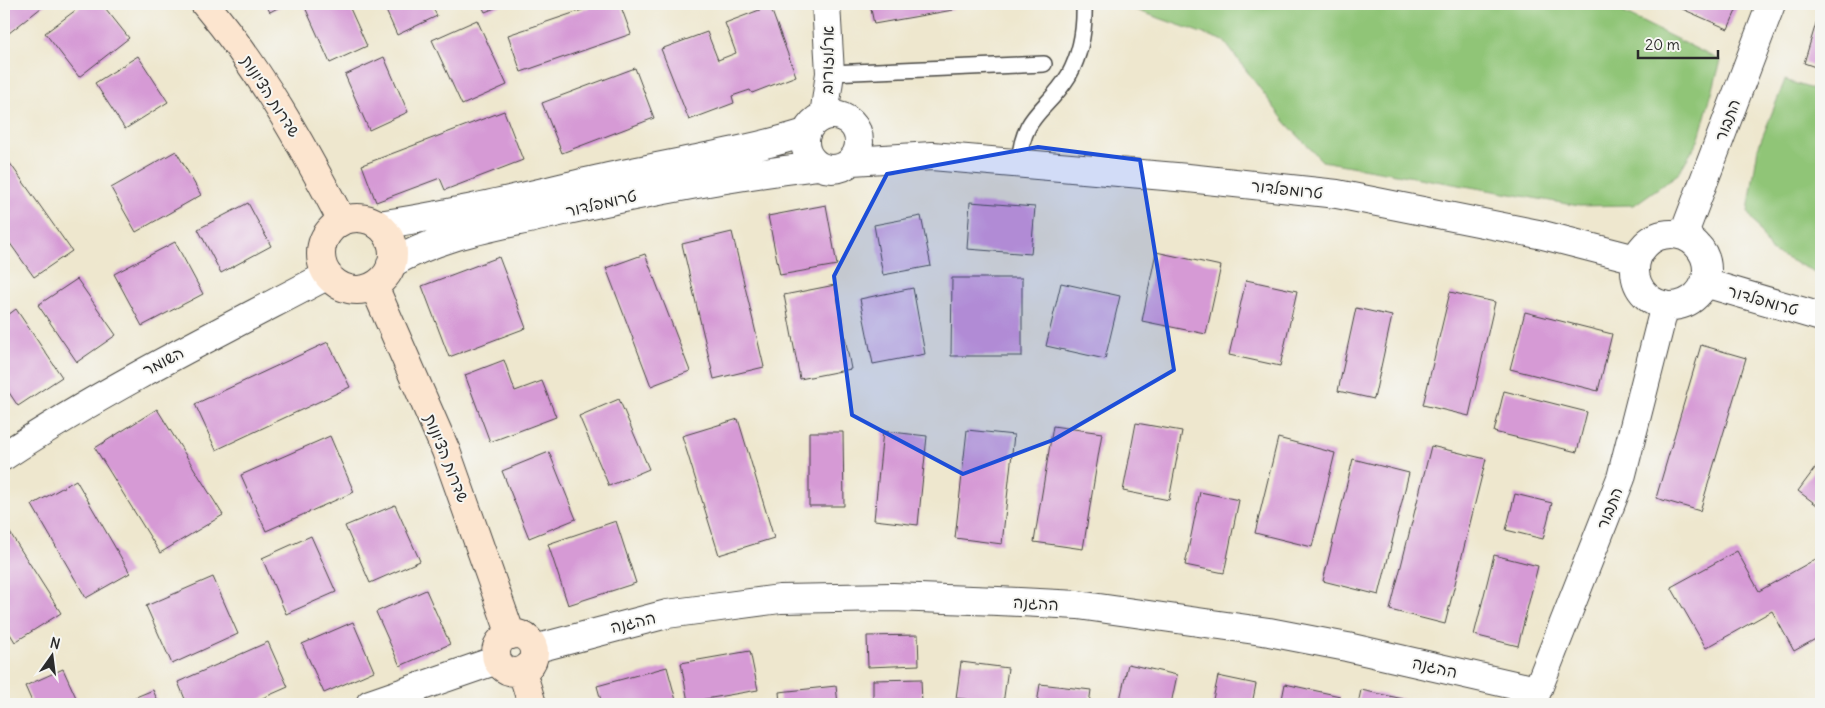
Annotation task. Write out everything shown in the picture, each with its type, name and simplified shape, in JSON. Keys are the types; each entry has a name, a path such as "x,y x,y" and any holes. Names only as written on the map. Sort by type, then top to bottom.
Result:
{"street":[{"name":"שדרות הציונות","path":"205,4 229,32 293,128 342,221"},
{"name":"ארלוזורוב","path":"814,124 830,73 826,4"},
{"name":"התבור","path":"1682,236 1771,4"},
{"path":"841,116 855,127 859,144 852,161 835,169 817,166 806,151 814,124 841,116"},
{"name":"טרומפלדור","path":"378,224 501,204 609,177 728,154 814,124"},
{"name":"טרומפלדור","path":"855,127 932,156"},
{"name":"טרומפלדור","path":"852,161 932,156 1337,194 1543,236 1636,259"},
{"name":"טרומפלדור","path":"391,264 412,251 449,238 637,195 749,174 817,166"},
{"path":"357,218 378,224 391,243 391,264 385,276 374,286 366,289 348,289 333,282 321,260 322,244 329,230 342,221 357,218"},
{"path":"1666,234 1682,236 1699,246 1704,255 1707,264 1705,283 1692,300 1679,305 1665,305 1651,300 1640,288 1636,279 1636,259 1651,240 1666,234"},
{"name":"השומר","path":"4,456 55,422 153,366 328,275"},
{"name":"טרומפלדור","path":"1705,283 1821,317"},
{"name":"שדרות הציונות","path":"374,286 446,451 511,635"},
{"name":"התבור","path":"1534,697 1620,478 1665,305"},
{"name":"ההגנה","path":"528,660 667,614 760,601 859,597 998,600 1078,605 1269,632 1347,647 1534,697"},
{"path":"528,660 510,672 500,665 497,660 498,644 511,635 523,636 530,641 528,660 532,704"},
{"path":"370,704 497,660"}],"lane":[{"path":"1019,163 1020,143 1027,125 1055,94 1077,58 1083,36 1084,4"},
{"path":"830,73 1044,64"}],"highlighted area":[{"path":"1038,147 1140,160 1174,370 1053,440 963,474 852,415 834,276 887,174"}],"green space":[{"path":"1119,4 1606,4 1721,61 1698,141 1678,174 1634,205 1579,206 1322,161 1286,123 1224,41"},
{"path":"1785,80 1821,92 1821,275 1771,251 1748,211 1758,148"}],"building":[{"path":"4,4 46,4 4,37"},
{"path":"84,4 102,4 129,38 79,77 45,33"},
{"path":"265,4 285,4 270,12"},
{"path":"348,4 367,46 330,63 304,5"},
{"path":"383,4 431,4 437,16 397,35"},
{"path":"481,4 505,4 485,12"},
{"path":"600,4 620,4 631,34 521,72 508,35"},
{"path":"870,4 951,4 953,10 874,24"},
{"path":"1671,4 1739,4 1728,29"},
{"path":"770,6 796,76 752,93 750,90 732,96 734,103 689,120 661,49 707,32 718,60 736,53 725,23"},
{"path":"477,20 507,85 462,105 432,40"},
{"path":"1817,20 1821,22 1821,69 1804,63"},
{"path":"138,56 168,102 125,129 95,83"},
{"path":"384,57 408,112 369,130 345,75"},
{"path":"635,68 654,118 562,153 542,103"},
{"path":"504,111 523,160 445,190 440,178 376,202 362,165"},
{"path":"176,151 201,195 136,232 111,188"},
{"path":"7,159 72,251 34,277 4,235 4,161"},
{"path":"970,202 1035,207 1031,254 967,249"},
{"path":"248,203 271,246 221,273 198,229"},
{"path":"826,205 837,265 780,275 768,216"},
{"path":"921,216 931,266 883,275 874,225"},
{"path":"732,232 764,367 714,379 682,244"},
{"path":"175,242 203,294 142,326 114,274"},
{"path":"1156,252 1221,266 1206,334 1142,321"},
{"path":"645,254 690,371 651,386 606,268"},
{"path":"499,257 526,328 449,357 422,286"},
{"path":"952,278 1022,278 1022,356 951,356"},
{"path":"77,279 116,335 77,362 38,305"},
{"path":"1246,280 1297,291 1280,366 1229,355"},
{"path":"1061,283 1120,296 1105,359 1046,346"},
{"path":"835,285 851,369 800,379 784,295"},
{"path":"913,288 925,354 873,364 860,299"},
{"path":"1450,292 1495,302 1469,416 1423,405"},
{"path":"1356,308 1392,316 1374,399 1338,391"},
{"path":"16,309 62,377 18,406 4,385 4,318"},
{"path":"1525,312 1612,334 1598,391 1510,369"},
{"path":"328,342 350,387 216,450 195,404"},
{"path":"1701,345 1746,358 1700,511 1656,498"},
{"path":"504,360 515,391 542,381 556,417 490,442 465,375"},
{"path":"1504,391 1587,412 1577,452 1494,432"},
{"path":"619,399 649,469 609,486 579,416"},
{"path":"157,409 223,515 160,553 95,448"},
{"path":"738,419 774,538 719,555 682,436"},
{"path":"1136,423 1182,431 1169,500 1123,491"},
{"path":"1053,426 1102,433 1083,549 1034,542"},
{"path":"967,430 1014,435 1002,544 955,538"},
{"path":"883,431 927,436 918,525 874,520"},
{"path":"809,432 843,432 844,506 809,506"},
{"path":"330,436 354,492 266,531 241,475"},
{"path":"1278,438 1335,453 1312,547 1255,533"},
{"path":"1431,446 1486,459 1445,624 1390,610"},
{"path":"549,452 576,519 529,538 502,471"},
{"path":"1353,459 1409,473 1379,595 1323,581"},
{"path":"1821,460 1821,508 1798,491"},
{"path":"76,480 130,573 86,598 32,505"},
{"path":"1200,492 1239,500 1224,573 1185,565"},
{"path":"1515,494 1552,503 1543,539 1506,530"},
{"path":"395,505 420,561 370,583 345,526"},
{"path":"616,521 636,583 568,605 548,544"},
{"path":"7,528 61,613 15,642 4,624 4,530"},
{"path":"311,536 336,592 286,614 262,558"},
{"path":"1737,551 1759,591 1821,556 1821,636 1794,651 1772,611 1706,648 1671,587"},
{"path":"1494,555 1538,566 1518,646 1474,635"},
{"path":"213,577 238,634 172,664 146,606"},
{"path":"426,590 450,644 400,666 376,612"},
{"path":"353,622 374,671 324,693 302,644"},
{"path":"918,635 919,665 868,667 867,636"},
{"path":"268,642 288,687 249,704 187,704 178,682"},
{"path":"750,651 758,690 688,702 681,663"},
{"path":"961,662 1008,668 1003,704 956,698"},
{"path":"1128,664 1177,675 1171,704 1119,704"},
{"path":"667,667 677,704 602,704 597,686"},
{"path":"63,669 79,704 33,704 25,686"},
{"path":"1218,676 1256,684 1252,704 1212,704"},
{"path":"921,679 922,704 873,704 873,680"},
{"path":"1040,684 1091,690 1089,704 1037,704"},
{"path":"1285,684 1340,696 1338,704 1281,704"},
{"path":"836,686 838,704 780,704 779,692"},
{"path":"153,690 159,704 119,704"},
{"path":"1361,690 1413,701 1412,704 1358,704"}]}
